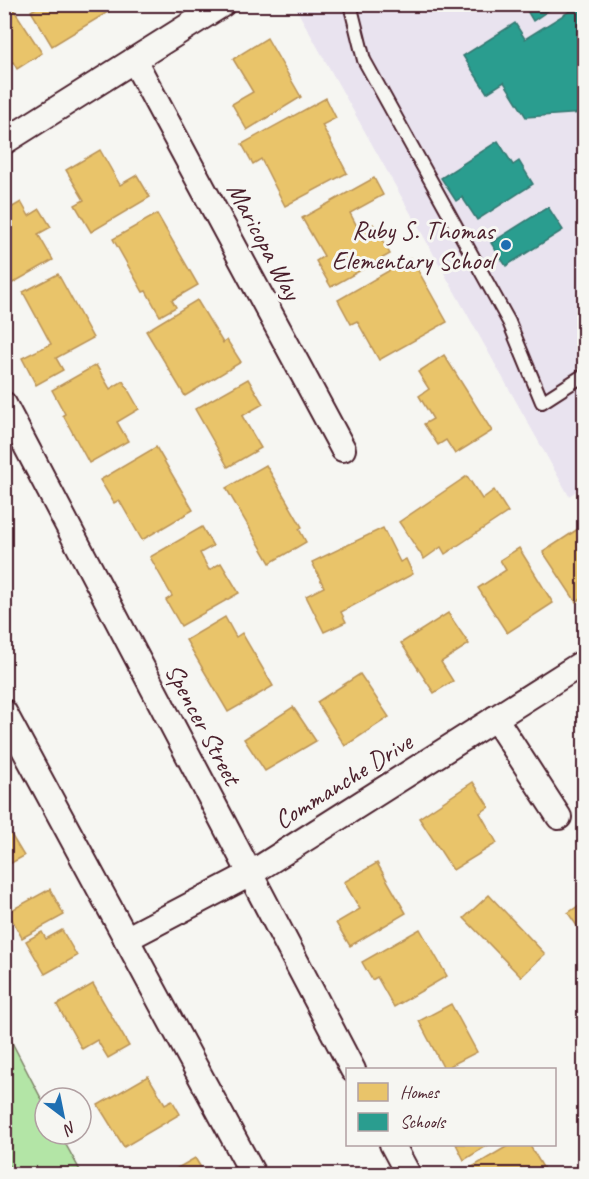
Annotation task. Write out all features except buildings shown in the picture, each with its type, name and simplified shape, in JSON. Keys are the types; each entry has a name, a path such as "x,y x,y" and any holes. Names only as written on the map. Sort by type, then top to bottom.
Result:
{"street":[{"path":"4,142 223,4"},
{"name":"Maricopa Way","path":"134,60 343,449"},
{"name":"Spencer Street","path":"4,404 352,1068"},
{"name":"Commanche Drive","path":"126,939 250,874 585,662"},
{"path":"4,712 253,1174"},
{"path":"495,718 559,817"},
{"path":"394,1146 408,1174"}],"lane":[{"path":"350,4 364,60 509,322 542,402 585,375"}],"path":[{"path":"4,1160 12,1174"}],"shaded area":[{"name":"Ruby S. Thomas Elementary School","path":"294,5 584,5 584,486 569,496"}],"green space":[{"path":"5,1029 35,1086 33,1146 67,1146 82,1174 5,1174"}],"place":[{"name":"Ruby S. Thomas Elementary School","path":"506,245"}]}
